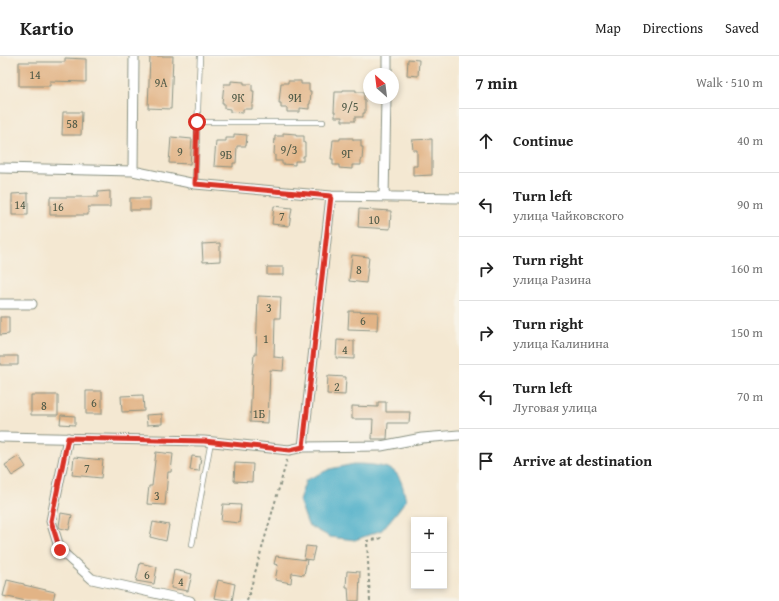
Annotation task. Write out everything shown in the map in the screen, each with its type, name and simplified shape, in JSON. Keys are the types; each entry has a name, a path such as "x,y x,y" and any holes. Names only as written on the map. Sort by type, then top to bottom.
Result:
{"street":[{"path":"133,171 134,56"},
{"path":"387,56 387,68"},
{"path":"384,197 386,104"},
{"path":"0,168 133,171 195,184 331,196 459,198"},
{"path":"303,447 331,196"},
{"path":"0,304 32,304"},
{"path":"0,437 211,441 290,450 303,447 382,446 422,438 459,435"},
{"path":"68,438 51,521 60,550 92,579 190,601"}],"lane":[{"path":"195,184 200,56"},
{"path":"197,122 323,122"},
{"path":"192,545 211,441"}],"path":[{"path":"247,601 290,450"},
{"path":"370,601 367,541 382,538"}],"water":[{"path":"354,464 364,464 393,470 400,479 406,500 382,530 355,540 330,537 308,525 299,500 306,480 330,469"}],"building":[{"path":"150,56 173,56 171,109 148,108"},
{"path":"65,58 86,59 86,82 50,81 50,86 19,86 19,62 65,62"},
{"path":"408,59 419,60 418,76 407,75"},
{"path":"231,81 252,84 252,91 254,91 252,109 243,109 243,113 230,112 230,109 224,108 224,103 222,103 224,84 231,84"},
{"path":"288,81 301,81 301,84 309,84 309,91 311,91 309,109 300,108 300,112 287,112 287,108 281,108 281,103 279,103 281,83 288,83"},
{"path":"343,90 356,90 356,92 363,92 365,113 363,113 363,117 355,117 355,121 342,121 342,117 335,117 335,92 343,92"},
{"path":"63,112 82,112 81,135 62,135"},
{"path":"283,133 304,136 305,156 303,156 303,161 295,161 295,165 282,164 282,161 275,161 275,136 283,136"},
{"path":"234,134 247,135 246,146 237,146 236,163 233,163 233,167 214,166 216,141 226,141 226,138 234,138"},
{"path":"171,137 192,139 190,164 169,163"},
{"path":"340,138 353,138 353,140 361,140 361,147 363,147 361,165 352,165 352,169 339,168 339,165 333,165 333,159 331,159 333,140 340,140"},
{"path":"432,139 432,175 413,176 413,166 417,166 417,150 413,150 412,140"},
{"path":"110,191 110,207 88,207 88,215 50,215 50,197 98,197 98,192"},
{"path":"28,193 28,215 12,215 12,194"},
{"path":"130,198 150,198 150,210 130,210"},
{"path":"274,206 292,208 289,226 272,224"},
{"path":"359,209 391,211 390,229 358,227"},
{"path":"220,243 220,261 203,262 202,244"},
{"path":"352,255 369,257 366,283 349,281"},
{"path":"267,267 284,267 284,275 267,275"},
{"path":"258,296 281,297 280,318 275,318 274,357 284,358 283,371 270,370 268,423 250,422 252,376 254,355 256,355"},
{"path":"349,311 378,312 377,330 348,329"},
{"path":"0,317 9,317 9,334 0,335"},
{"path":"337,340 354,341 354,359 336,358"},
{"path":"0,356 18,356 18,365 0,365"},
{"path":"328,376 346,377 345,395 327,394"},
{"path":"86,391 102,391 102,414 86,414"},
{"path":"31,395 58,395 58,415 31,415"},
{"path":"143,395 144,411 122,412 121,396"},
{"path":"378,402 386,402 386,412 410,412 409,423 388,423 387,439 372,439 373,419 352,419 352,406 378,407"},
{"path":"162,414 162,424 147,425 146,415"},
{"path":"61,415 75,416 75,425 60,424"},
{"path":"156,452 173,454 171,472 168,472 165,505 147,504 149,486 152,486"},
{"path":"19,456 26,467 12,476 5,465"},
{"path":"192,456 201,457 199,471 190,470"},
{"path":"74,457 103,460 101,478 72,475"},
{"path":"235,463 253,464 252,482 234,481"},
{"path":"223,504 241,505 239,523 221,521"},
{"path":"61,513 72,515 69,530 60,528 59,526"},
{"path":"153,522 169,525 166,541 150,537"},
{"path":"306,546 315,547 312,560 304,559"},
{"path":"276,556 307,560 304,575 292,573 291,583 275,580 278,565 274,564"},
{"path":"140,563 157,567 154,584 136,581"},
{"path":"174,570 192,574 188,591 171,588"},
{"path":"347,571 360,572 359,601 349,601 348,587 346,587"},
{"path":"7,580 55,592 53,601 26,601 3,596"},
{"path":"218,580 235,584 232,601 214,598"}],"route":[{"path":"60,550 51,521 68,438 204,441 290,450 303,447 331,196 195,184 197,122"}]}
